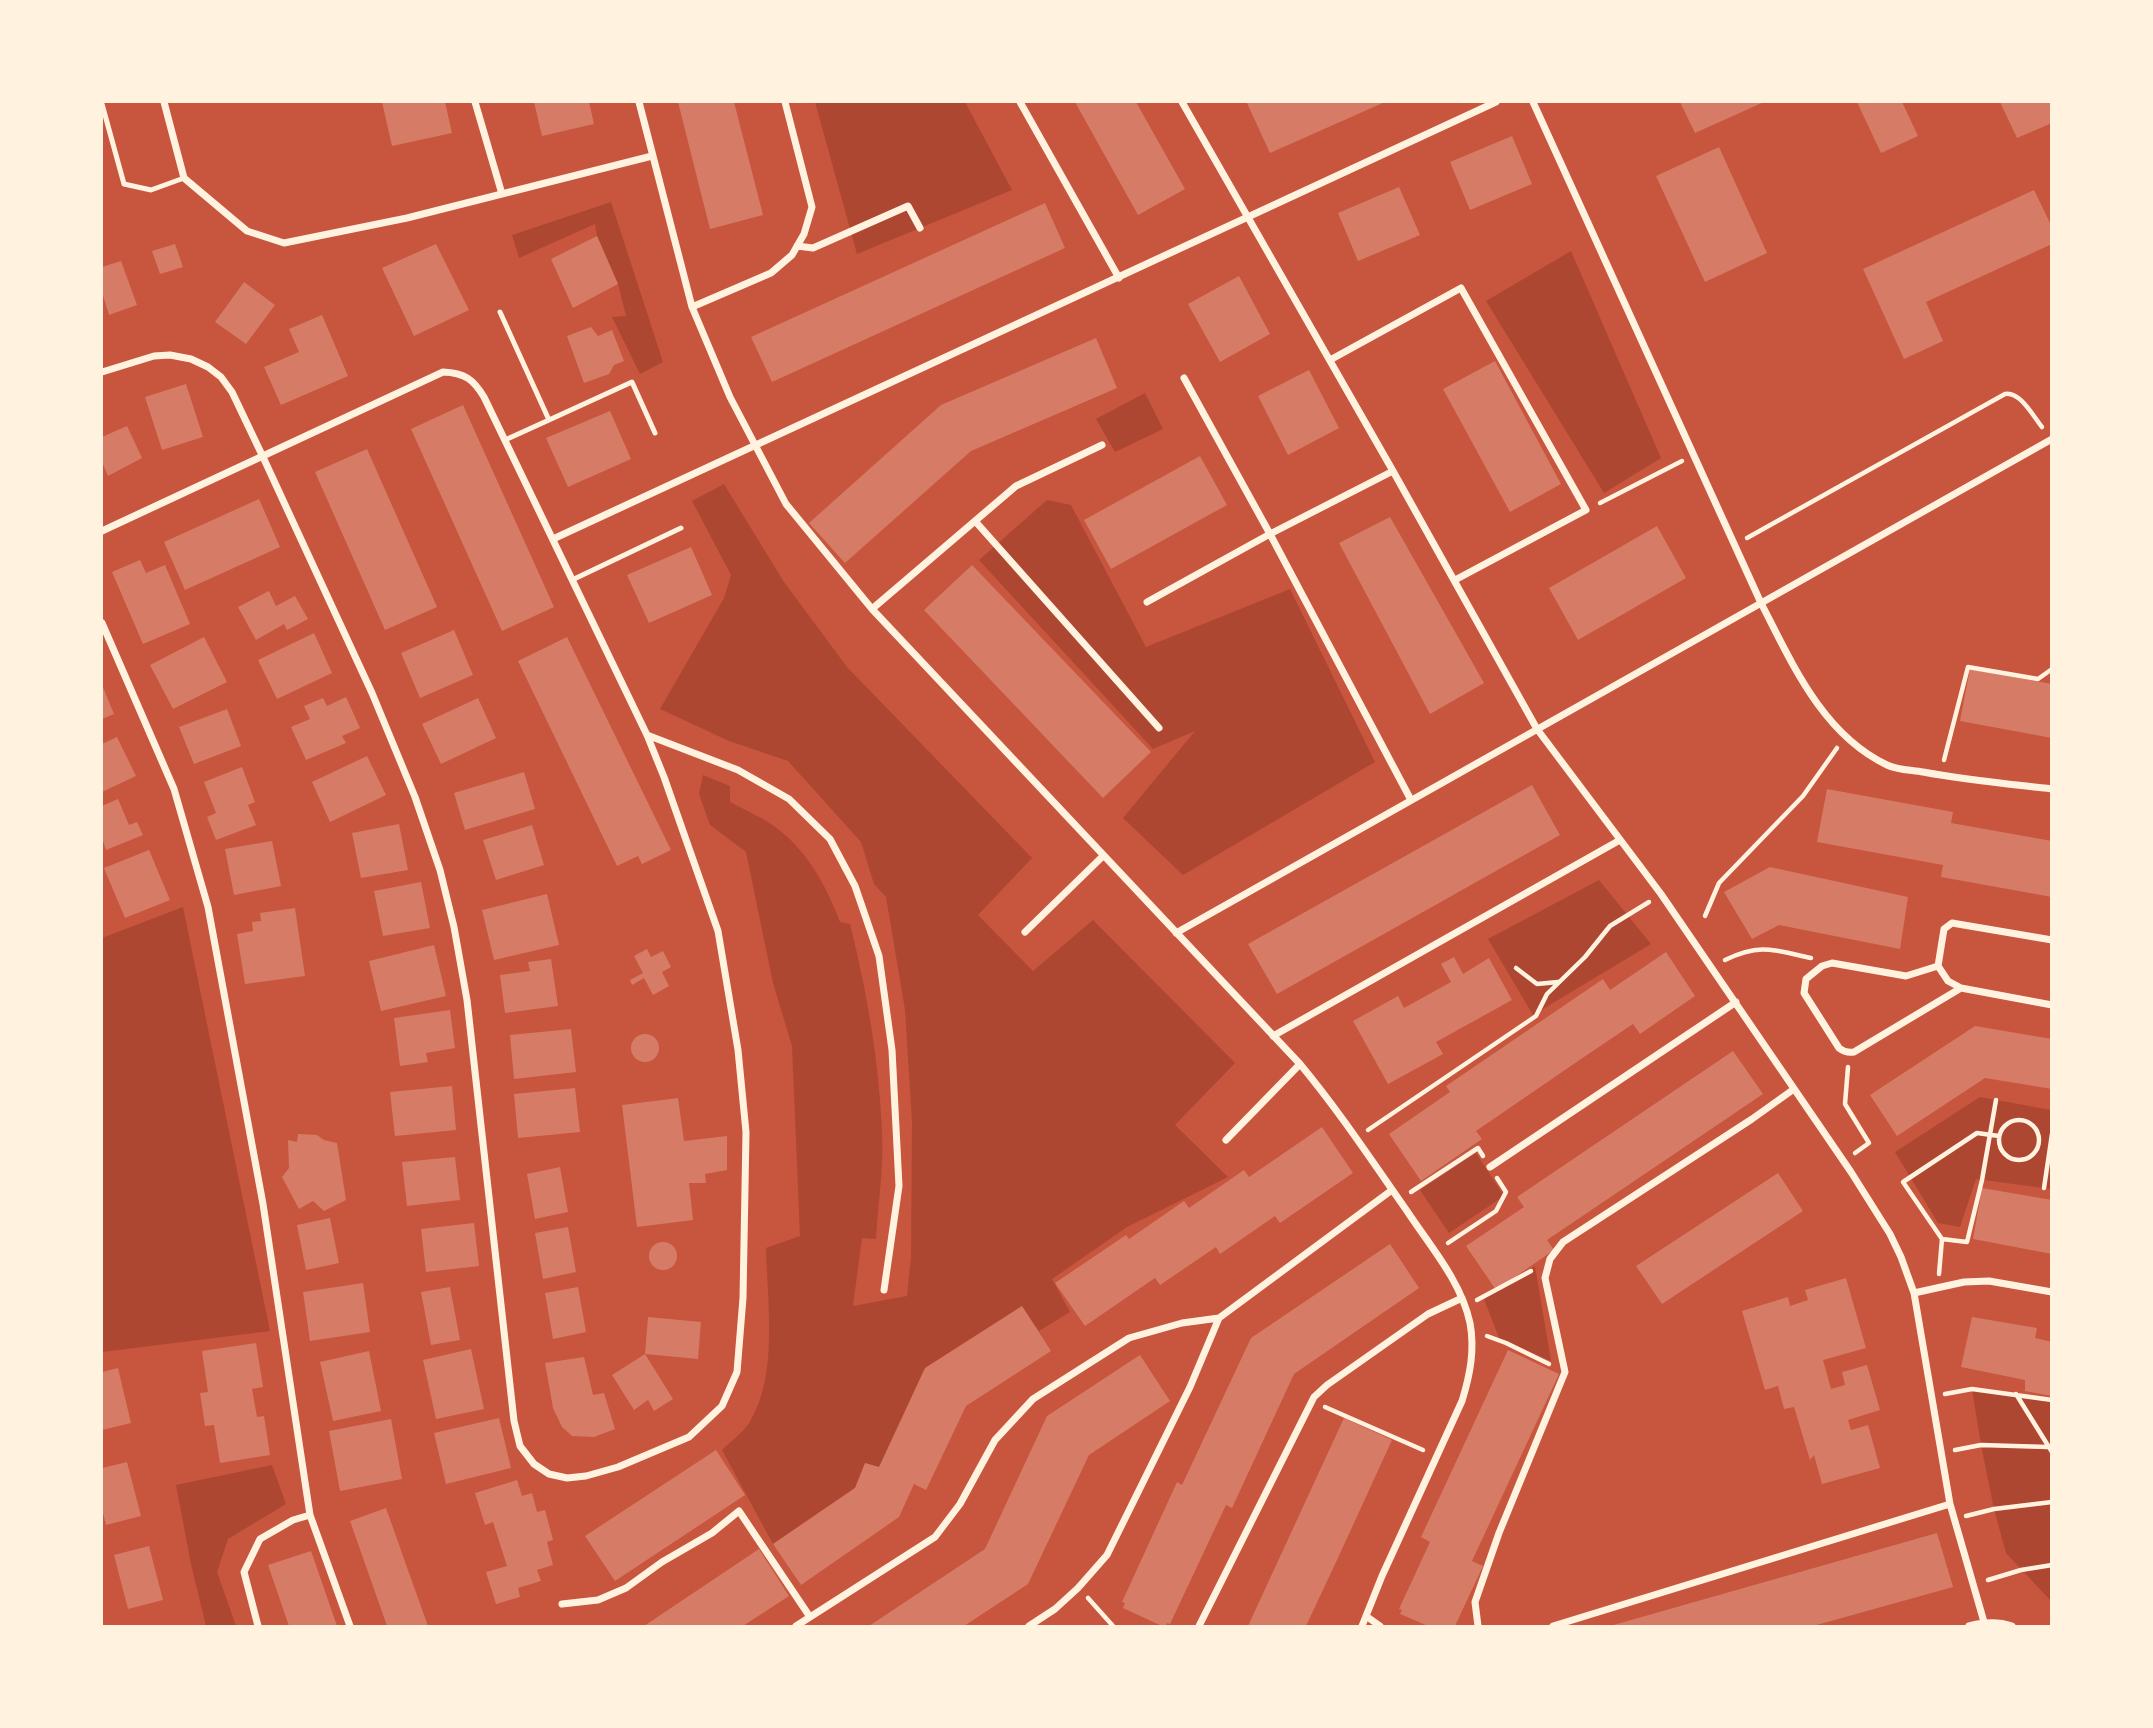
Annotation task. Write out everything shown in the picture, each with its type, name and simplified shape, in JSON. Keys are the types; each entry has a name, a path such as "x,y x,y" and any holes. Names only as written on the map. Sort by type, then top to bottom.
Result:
{"street":[{"path":"164,102 184,178 247,231 284,243 407,218 652,156"},
{"path":"475,102 502,194"},
{"path":"639,102 692,307 721,377 786,504 872,609 1300,1064 1346,1121 1435,1251 1464,1302 1473,1346 1470,1374 1462,1401 1362,1626"},
{"path":"692,307 771,273 792,255 804,234 812,207 785,102"},
{"path":"1020,102 1119,278"},
{"path":"1182,102 1537,729 1661,894 1843,1160 1890,1234 1914,1293 1950,1504 1984,1622"},
{"path":"553,539 1496,102"},
{"path":"1532,102 1761,603 1802,683 1829,719 1855,745 1889,766 2052,789"},
{"path":"797,246 813,248 908,205 920,228"},
{"path":"1330,360 1461,288 1586,510 1455,580"},
{"path":"102,372 154,356 170,355 191,359 221,377 232,392 263,457 372,694 415,797 440,870 454,927 467,1000 514,1421 520,1446 534,1464 549,1475 567,1478 618,1467 689,1437 722,1406 737,1372 744,1298 746,1144 738,1050 718,931 647,735 484,397 467,377 456,372 443,372 263,457 102,531"},
{"path":"1184,378 1411,800"},
{"path":"1176,933 2052,439"},
{"path":"872,609 1016,486 1102,445"},
{"path":"1147,601 1393,471"},
{"path":"975,521 1159,728"},
{"path":"102,623 174,789 208,906 263,1204 310,1515 350,1626"},
{"path":"647,735 738,770 789,799 830,839 855,886 879,956 892,1051 899,1186 884,1290"},
{"path":"1273,1036 1620,840"},
{"path":"1025,932 1103,856"},
{"path":"2052,940 1952,923 1944,929 1938,966 1948,981 1961,988 2052,1005"},
{"path":"1938,966 1906,976 1832,962 1805,979 1804,993 1839,1048 1849,1053 1961,988"},
{"path":"1490,1167 1736,1002"},
{"path":"1226,1140 1300,1064"},
{"path":"1478,1626 1475,1602 1499,1533 1565,1372 1545,1278 1549,1259 1563,1242 1794,1089"},
{"path":"796,1626 935,1537 960,1504 995,1440 1033,1399 1129,1338 1182,1323 1219,1318 1392,1190"},
{"path":"1914,1293 1964,1282 1989,1281 2052,1292"},
{"path":"1199,1626 1312,1401 1327,1385 1428,1314 1464,1302"},
{"path":"1029,1626 1055,1609 1107,1555 1190,1387 1219,1318"},
{"path":"1553,1626 1950,1504"},
{"path":"562,1604 598,1600 626,1588 662,1562 712,1533 739,1511 810,1617"},
{"path":"258,1626 244,1572 260,1539 293,1520 310,1515"},
{"path":"1366,1616 1380,1626"},
{"path":"1969,1626 1984,1622 2012,1626"}],"lane":[{"path":"102,104 124,184 151,190 184,178"},
{"path":"500,312 549,420"},
{"path":"505,440 632,382 655,433"},
{"path":"572,580 681,528"}],"path":[{"path":"1734,545 2009,393 2016,395 2044,429"},
{"path":"1586,510 1667,470"},
{"path":"1940,775 1968,667 2038,679 2052,669"},
{"path":"1705,916 1719,883 1803,796 1845,736"},
{"path":"1357,1138 1536,1016 1548,994 1616,921 1661,894"},
{"path":"1712,967 1748,950 1768,948 1832,962"},
{"path":"1516,968 1537,984 1559,982"},
{"path":"1843,1160 1869,1143 1845,1104 1849,1053"},
{"path":"1942,1239 1968,1242 1996,1100"},
{"path":"2012,1121 2026,1121 2036,1129 2039,1143 2029,1158 2016,1160 2001,1149 1999,1136 2012,1121"},
{"path":"1937,1287 1942,1239 1903,1182 1977,1133 1999,1136"},
{"path":"2044,1188 2052,1135"},
{"path":"2039,1143 2051,1145"},
{"path":"1399,1200 1478,1148"},
{"path":"1435,1251 1499,1208 1506,1192 1490,1167"},
{"path":"1464,1302 1522,1277 1549,1259"},
{"path":"1471,1331 1506,1343 1565,1372"},
{"path":"1932,1396 1972,1390 2052,1400"},
{"path":"2016,1394 2050,1450"},
{"path":"1312,1401 1437,1456"},
{"path":"1942,1452 1981,1445 2050,1450"},
{"path":"1955,1518 1994,1509 2052,1502"},
{"path":"1974,1584 2021,1570 2052,1565"},
{"path":"1078,1588 1113,1626"}],"shaded area":[{"path":"815,102 965,102 1012,190 857,254"},
{"path":"611,202 663,362 640,374 612,317 626,316 618,284 597,236 595,224 519,258 512,235"},
{"path":"1571,251 1661,458 1604,493 1486,301"},
{"path":"1145,393 1163,429 1115,452 1096,419"},
{"path":"724,484 784,582 847,667 1032,858 978,915 1033,971 1093,920 1235,1063 1175,1125 1228,1177 1127,1227 1052,1279 1070,1312 1039,1331 1022,1307 879,1467 865,1464 855,1488 773,1544 722,1450 749,1423 764,1383 769,1338 766,1248 800,1236 792,1046 773,983 746,852 710,825 699,794 703,775 730,786 730,802 786,835 814,869 840,922 850,924 871,1027 878,1079 882,1145 876,1239 862,1238 853,1306 907,1296 911,1257 912,1121 905,1010 886,897 874,884 861,842 788,761 729,741 660,709 724,598 731,575 692,501"},
{"path":"1047,500 1071,505 1146,647 1290,589 1375,762 1183,875 1123,818 1195,731 1153,749 979,560"},
{"path":"1599,880 1651,944 1533,1015 1488,939"},
{"path":"183,907 270,1331 102,1352 102,938"},
{"path":"1980,1097 2051,1110 2051,1189 1976,1179 1960,1227 1938,1223 1895,1152"},
{"path":"1476,1153 1504,1196 1449,1233 1420,1190"},
{"path":"1535,1266 1551,1361 1499,1338 1484,1299"},
{"path":"1972,1389 2051,1400 2051,1601 2006,1553 1994,1509"},
{"path":"272,1465 286,1504 228,1539 217,1572 236,1626 206,1626 176,1485"}],"building":[{"path":"382,102 445,102 452,133 392,146"},
{"path":"534,102 589,102 594,124 542,136"},
{"path":"678,102 734,102 763,215 710,229"},
{"path":"1075,102 1136,102 1185,189 1138,215"},
{"path":"1385,102 1270,153 1247,103"},
{"path":"1680,102 1764,102 1695,133"},
{"path":"1857,102 1902,102 1918,136 1881,153"},
{"path":"2000,102 2052,102 2052,123 2017,138"},
{"path":"1512,136 1532,184 1470,210 1450,162"},
{"path":"1719,147 1767,253 1705,282 1656,176"},
{"path":"1399,187 1420,235 1358,261 1338,213"},
{"path":"2034,190 2052,227 2052,244 1926,302 1943,341 1904,359 1863,269"},
{"path":"1045,203 1065,248 772,382 751,337"},
{"path":"597,236 618,284 573,308 551,259"},
{"path":"175,244 183,267 160,274 152,251"},
{"path":"436,244 469,310 414,336 382,268"},
{"path":"121,261 137,305 109,315 102,292 102,267"},
{"path":"1239,276 1270,334 1220,362 1188,304"},
{"path":"244,282 275,305 246,344 215,322"},
{"path":"322,315 348,376 281,405 264,367 299,352 289,329"},
{"path":"591,327 598,336 612,330 624,361 614,365 609,374 584,383 567,336"},
{"path":"1096,338 1117,388 971,451 845,563 809,523 941,405"},
{"path":"1495,361 1561,484 1510,512 1443,389"},
{"path":"1309,370 1339,428 1288,455 1258,396"},
{"path":"186,384 203,437 162,450 145,397"},
{"path":"463,405 554,607 502,631 411,429"},
{"path":"610,411 631,459 568,487 546,438"},
{"path":"127,426 142,458 108,476 102,462 102,437"},
{"path":"367,449 437,607 385,630 315,472"},
{"path":"1200,456 1227,505 1111,569 1084,520"},
{"path":"259,499 280,547 185,590 164,542"},
{"path":"1390,517 1484,683 1430,714 1339,543"},
{"path":"1657,526 1686,578 1578,640 1549,588"},
{"path":"691,547 712,595 649,623 627,575"},
{"path":"140,560 146,573 165,565 190,624 143,644 112,572"},
{"path":"972,565 1151,752 1103,798 924,610"},
{"path":"269,591 276,606 295,596 308,619 287,630 284,624 256,640 238,607"},
{"path":"454,630 473,675 420,698 401,653"},
{"path":"314,633 332,673 277,699 258,660"},
{"path":"204,637 227,682 173,709 150,665"},
{"path":"567,637 671,850 642,864 638,856 617,866 518,661"},
{"path":"1970,669 2052,684 2052,738 1960,721"},
{"path":"102,685 114,714 102,719"},
{"path":"346,697 360,728 342,736 346,743 306,760 291,727 310,719 304,706 323,698 327,706"},
{"path":"478,698 496,738 441,764 422,724"},
{"path":"227,709 241,746 194,764 179,727"},
{"path":"117,737 136,776 102,792 102,744"},
{"path":"367,756 386,795 330,822 312,782"},
{"path":"242,767 255,802 248,805 256,825 216,840 207,817 216,813 204,782"},
{"path":"524,772 535,809 465,830 454,793"},
{"path":"1532,785 1560,835 1277,994 1248,944"},
{"path":"1827,789 1953,812 1951,823 2052,841 2052,897 1941,877 1943,865 1817,842"},
{"path":"118,799 129,825 137,822 143,835 106,850 102,838 102,806"},
{"path":"399,824 408,870 361,878 352,833"},
{"path":"532,825 544,865 496,880 483,840"},
{"path":"272,841 281,886 234,895 225,849"},
{"path":"149,850 170,900 125,918 104,868"},
{"path":"1770,867 1908,897 1900,949 1779,925 1752,939 1724,892"},
{"path":"421,882 430,928 383,936 374,891"},
{"path":"547,894 559,945 494,960 482,910"},
{"path":"295,908 305,976 245,984 237,934 253,931 252,922 261,921 260,913"},
{"path":"434,945 446,996 381,1011 369,961"},
{"path":"647,949 651,957 663,951 671,967 662,972 669,986 653,995 644,978 632,985 630,980 643,973 634,956"},
{"path":"1666,952 1695,996 1640,1034 1633,1024 1581,1059 1476,1131 1482,1139 1421,1181 1389,1134 1450,1092 1446,1086 1603,979 1610,990"},
{"path":"1454,957 1463,974 1489,958 1512,1000 1436,1042 1443,1054 1388,1084 1353,1021 1398,996 1404,1008 1451,982 1441,964"},
{"path":"551,959 558,1006 505,1013 500,975 530,971 528,962"},
{"path":"450,1010 455,1048 426,1053 428,1062 400,1066 394,1018"},
{"path":"1975,1026 2052,1039 2052,1089 1985,1078 1897,1136 1870,1095"},
{"path":"571,1029 576,1072 514,1079 510,1035"},
{"path":"645,1034 655,1038 659,1048 655,1058 645,1062 635,1058 631,1048 635,1038"},
{"path":"1733,1051 1763,1094 1547,1240 1554,1250 1496,1290 1466,1246 1524,1207 1517,1197"},
{"path":"452,1086 456,1130 395,1136 390,1092"},
{"path":"575,1088 580,1132 518,1138 514,1094"},
{"path":"678,1098 684,1141 727,1136 727,1170 705,1174 706,1183 689,1183 693,1220 637,1227 622,1105"},
{"path":"1322,1127 1353,1173 1280,1223 1275,1216 1220,1254 1216,1247 1160,1285 1155,1278 1085,1326 1055,1283 1126,1235 1129,1239 1184,1201 1189,1208 1244,1170 1249,1177"},
{"path":"298,1134 317,1135 337,1143 346,1200 324,1211 313,1201 299,1209 282,1177 289,1168 288,1140 297,1142"},
{"path":"455,1157 460,1200 407,1206 402,1162"},
{"path":"560,1167 568,1212 535,1219 527,1174"},
{"path":"1778,1173 1803,1211 1662,1304 1636,1266"},
{"path":"1982,1188 2052,1200 2052,1254 1973,1239"},
{"path":"330,1218 339,1263 306,1270 297,1225"},
{"path":"474,1223 479,1266 426,1272 421,1229"},
{"path":"568,1227 576,1272 543,1279 535,1233"},
{"path":"663,1242 673,1246 677,1256 673,1266 663,1270 653,1266 649,1256 653,1246"},
{"path":"1390,1244 1419,1288 1294,1374 1232,1508 1226,1505 1170,1624 1162,1626 1123,1608 1125,1603 1122,1602 1177,1482 1182,1485 1251,1338"},
{"path":"1846,1278 1866,1348 1823,1360 1831,1389 1845,1385 1842,1372 1867,1365 1880,1410 1848,1420 1851,1430 1868,1425 1880,1468 1822,1484 1814,1455 1810,1460 1794,1407 1784,1409 1778,1386 1765,1390 1742,1311 1788,1297 1790,1306 1808,1300 1805,1290"},
{"path":"363,1283 370,1332 310,1341 303,1292"},
{"path":"450,1287 460,1340 431,1345 421,1292"},
{"path":"578,1287 586,1332 553,1339 545,1293"},
{"path":"1022,1306 1051,1351 966,1406 926,1490 914,1484 899,1517 801,1585 773,1544 855,1488 865,1463 879,1467 925,1368"},
{"path":"648,1317 701,1322 698,1359 645,1354"},
{"path":"1972,1317 2037,1328 2035,1338 2052,1342 2052,1396 2025,1391 2025,1380 1961,1367"},
{"path":"256,1343 263,1387 252,1389 257,1417 264,1416 270,1455 220,1463 214,1425 205,1426 200,1393 208,1392 202,1351"},
{"path":"471,1349 484,1409 436,1419 423,1360"},
{"path":"1508,1350 1559,1374 1472,1561 1483,1566 1455,1626 1428,1626 1400,1614 1402,1610 1399,1609 1430,1542 1421,1537"},
{"path":"369,1351 381,1411 333,1421 320,1362"},
{"path":"645,1354 673,1399 654,1411 648,1400 634,1410 612,1375"},
{"path":"1140,1355 1170,1401 1089,1455 1028,1584 964,1626 869,1626 985,1549 1047,1416"},
{"path":"584,1357 593,1395 604,1393 615,1429 594,1437 572,1436 562,1427 553,1408 545,1363"},
{"path":"118,1368 131,1423 102,1430 102,1372"},
{"path":"499,1418 511,1468 446,1484 434,1433"},
{"path":"1344,1418 1392,1440 1337,1560 1306,1626 1248,1626"},
{"path":"391,1419 402,1479 340,1491 329,1431"},
{"path":"716,1450 745,1495 615,1581 585,1536"},
{"path":"127,1462 141,1516 106,1525 102,1509 102,1468"},
{"path":"517,1480 522,1496 532,1493 537,1512 545,1510 553,1540 547,1542 553,1565 537,1570 541,1581 518,1588 520,1597 496,1604 486,1572 507,1566 493,1522 485,1525 475,1493"},
{"path":"386,1508 428,1626 387,1626 350,1521"},
{"path":"1937,1533 1953,1587 1813,1626 1610,1626"},
{"path":"149,1546 163,1600 128,1609 114,1555"},
{"path":"759,1549 789,1596 743,1626 644,1626"},
{"path":"311,1551 337,1626 289,1626 268,1565"}]}
